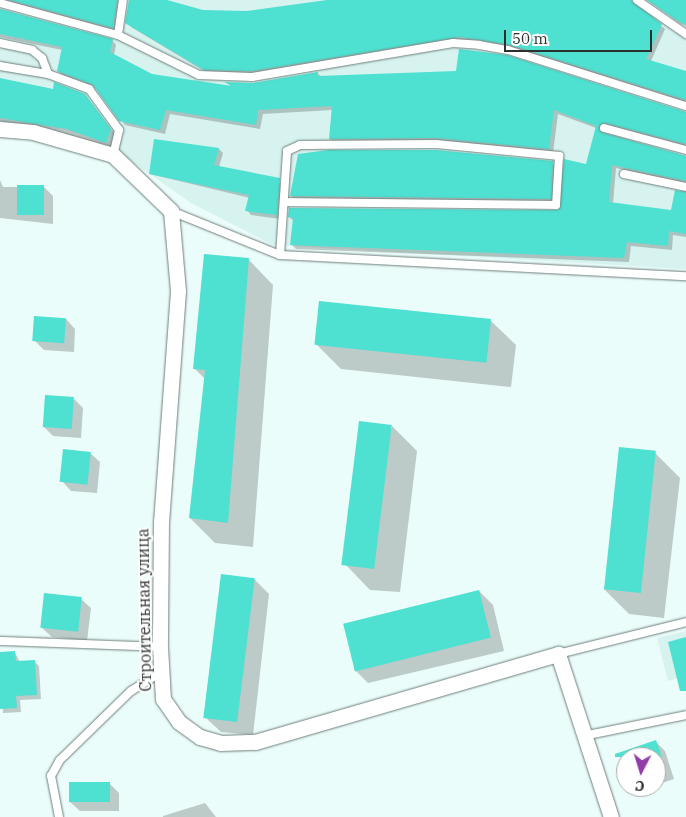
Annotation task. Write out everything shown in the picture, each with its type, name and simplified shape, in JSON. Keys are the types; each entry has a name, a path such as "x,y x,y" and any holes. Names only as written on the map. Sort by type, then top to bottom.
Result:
{"street":[{"path":"0,129 33,132 113,155 171,211"},
{"name":"Строительная улица","path":"171,211 178,291 161,521 160,673 162,699 179,722 200,737 221,742 255,742 558,654"},
{"path":"558,654 588,735 612,817"}],"lane":[{"path":"118,35 123,0"},
{"path":"637,0 686,34"},
{"path":"0,4 118,35 199,75 252,77 453,43 508,50 686,106"},
{"path":"0,43 32,50 42,58 48,74"},
{"path":"0,66 48,74 89,89 104,106 119,130 113,155"},
{"path":"604,128 686,150"},
{"path":"280,254 287,151 300,145 436,144 559,156 556,205 284,202"},
{"path":"624,174 686,187"},
{"path":"171,211 280,254 686,276"},
{"path":"558,654 686,622"},
{"path":"0,641 160,647"},
{"path":"59,817 51,776 60,760 131,691 160,673"},
{"path":"588,735 686,715"}],"shaded area":[{"path":"0,0 686,0 686,269 273,245 191,203 108,145 66,130 0,122"},
{"path":"686,631 686,676 668,681 657,638"}],"building":[{"path":"10,0 117,0 113,28"},
{"path":"129,0 167,0 203,10 247,11 327,0 631,0 662,24 646,59 686,71 686,100 510,45 460,37 252,71 204,70 125,23"},
{"path":"647,0 686,0 686,25 675,19"},
{"path":"0,9 113,39 110,52 152,74 232,86 224,82 253,83 318,72 318,76 456,71 459,49 507,55 686,112 686,144 605,123 598,127 603,133 686,156 686,181 612,165 609,202 671,210 675,190 686,192 686,234 669,231 668,246 627,242 624,258 290,245 293,218 288,217 289,208 558,210 564,159 586,164 596,126 554,110 549,149 436,138 329,139 332,106 258,110 256,125 166,110 160,130 119,121 93,85 57,71 62,47 0,34"},
{"path":"0,78 53,89 54,82 85,94 111,129 106,143 67,129 0,118"},
{"path":"154,139 219,148 214,165 280,178 277,215 245,211 249,195 149,174"},
{"path":"328,150 436,150 553,161 551,199 290,196 298,154"},
{"path":"17,185 44,185 44,215 17,215"},
{"path":"204,254 249,258 228,523 189,518 205,370 193,369"},
{"path":"319,301 491,319 486,363 314,345"},
{"path":"34,316 66,318 64,343 32,341"},
{"path":"45,395 74,397 72,429 43,427"},
{"path":"359,421 392,425 374,569 341,565"},
{"path":"619,447 656,451 641,593 604,589"},
{"path":"63,449 91,452 87,485 60,482"},
{"path":"221,574 255,578 237,722 203,718"},
{"path":"479,590 491,638 355,671 343,624"},
{"path":"44,593 82,597 78,632 40,628"},
{"path":"686,637 686,691 680,691 668,642"},
{"path":"15,651 16,661 35,660 37,695 16,696 17,708 0,709 0,652"},
{"path":"656,740 658,747 636,747"},
{"path":"69,782 110,782 110,802 69,802"}]}
